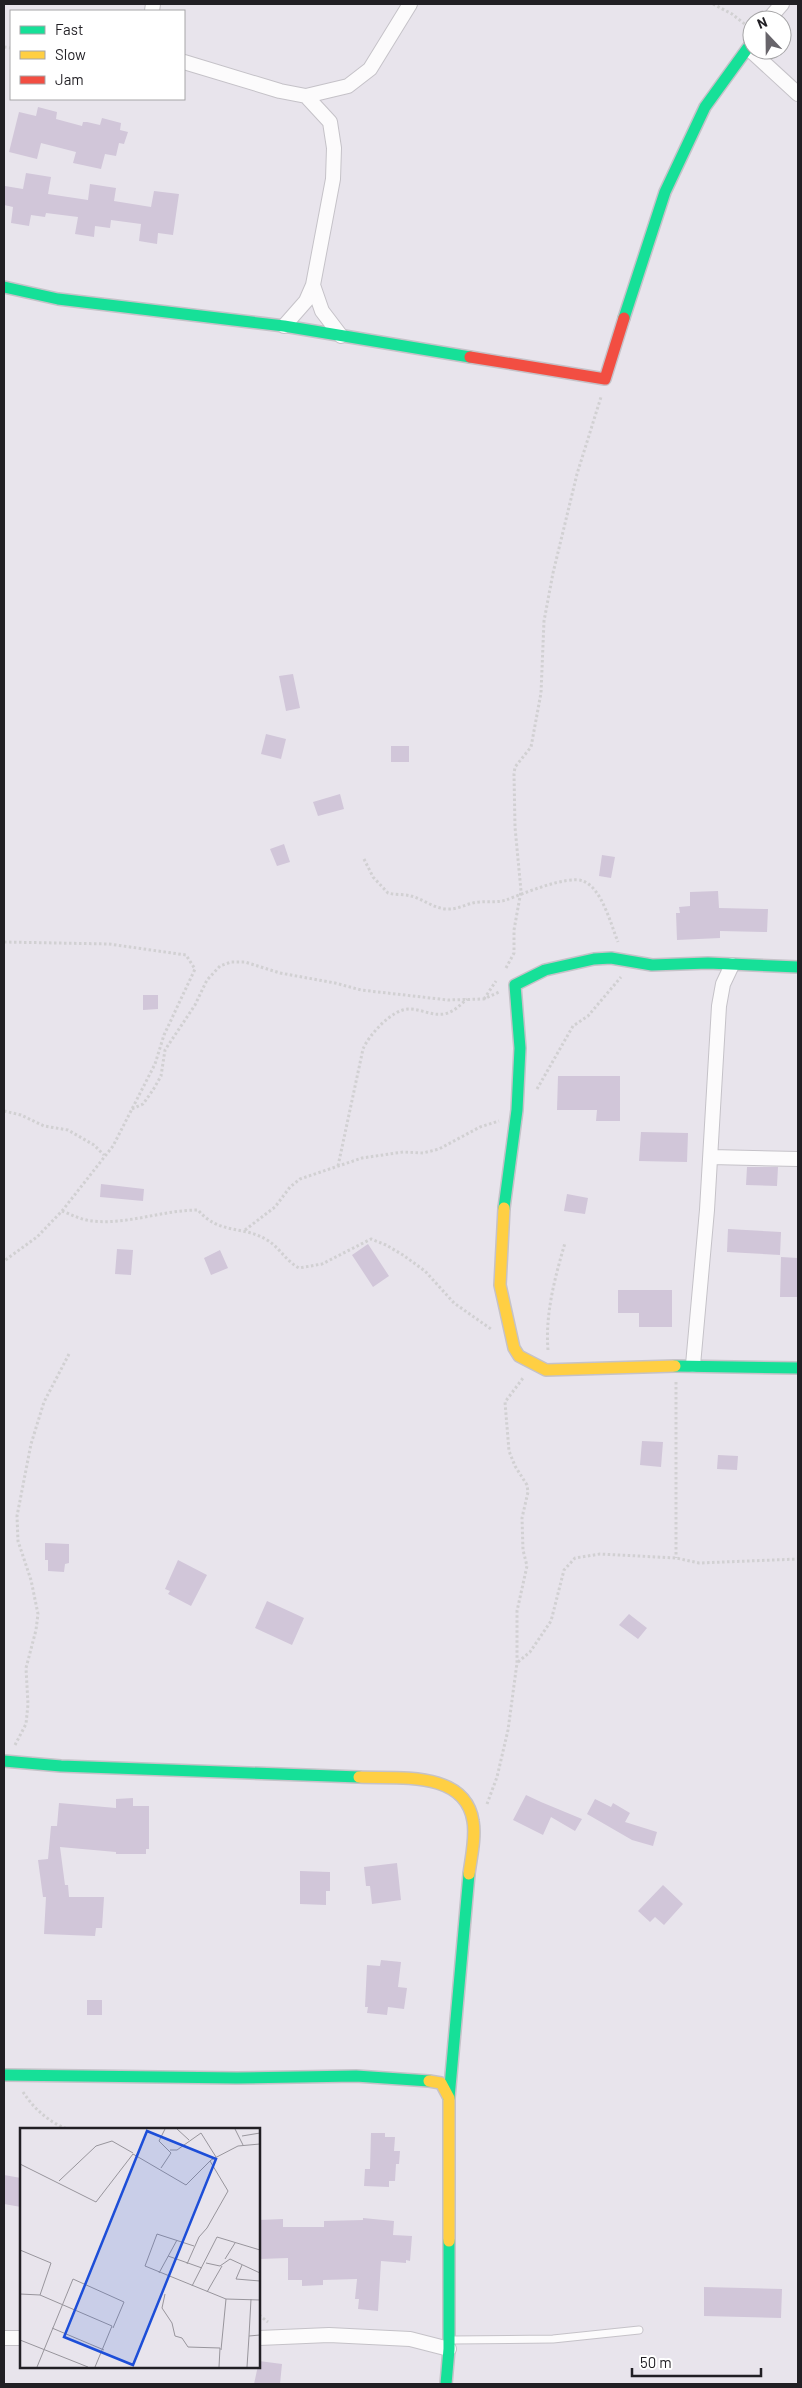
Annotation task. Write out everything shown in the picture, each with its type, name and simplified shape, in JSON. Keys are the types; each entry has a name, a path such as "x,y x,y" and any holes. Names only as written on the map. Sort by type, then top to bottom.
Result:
{"street":[{"path":"185,62 280,91 306,96 348,86 370,69 410,4"},
{"path":"4,287 58,299 284,326 605,379 665,192 705,107 742,57"},
{"path":"764,60 798,94"},
{"path":"284,326 306,301 313,285 333,179 334,148 330,122 306,96"},
{"path":"313,285 322,311 341,336"},
{"path":"798,967 732,965 708,962 652,965 594,959 569,963 545,970 516,985 520,1048 516,1117 504,1207 500,1285 512,1343 520,1356 543,1369 694,1365 798,1368"},
{"path":"708,962 723,984"},
{"path":"694,1365 710,1157 719,1006 723,984 732,965"},
{"path":"710,1157 798,1159"},
{"path":"4,1761 61,1766 406,1779 436,1784 461,1792 468,1799 474,1823 449,2098 449,2345 446,2384"},
{"path":"8,2075 270,2078 361,2075 412,2078 441,2083 449,2098"},
{"path":"260,2338 329,2336 410,2339 449,2345"},
{"path":"4,2338 20,2338"}],"lane":[{"path":"449,2345 553,2339 639,2330"}],"path":[{"path":"713,4 732,14 742,22"},
{"path":"505,968 514,953 514,930 521,874 515,827 515,767 531,747 540,693 544,621 553,573 577,474 605,379"},
{"path":"364,859 373,876 388,893 411,896 426,904 445,910 459,909 478,902 503,901 520,894 571,880 582,881 591,887 602,900 630,962 588,1016 573,1026 536,1091"},
{"path":"4,942 109,944 186,955 195,969 194,975 164,1035 155,1064 113,1146 104,1155 85,1184 62,1212 38,1237 4,1261"},
{"path":"132,1109 143,1104 153,1090 161,1076 165,1050 195,1005 207,980 220,966 230,962 245,962 280,973 335,982 361,990 448,1000 484,999 516,985"},
{"path":"484,999 500,976"},
{"path":"338,1166 363,1049 367,1039 398,1012 409,1009 443,1014 453,1011 468,999"},
{"path":"4,1111 21,1115 44,1126 68,1130 94,1145 104,1155"},
{"path":"245,1230 274,1207 290,1186 300,1179 362,1158 382,1154 423,1153 439,1150 480,1127 516,1117"},
{"path":"62,1212 91,1221 108,1221 198,1210 207,1221 221,1227 245,1230 265,1238 299,1268 322,1264 371,1239 386,1245 425,1271 454,1303 512,1343"},
{"path":"474,1823 490,1801 508,1730 518,1663 517,1611 527,1566 523,1550 522,1518 528,1492 527,1485 508,1451 505,1402 524,1377 543,1369 548,1354 547,1337 552,1288 565,1243"},
{"path":"14,1746 19,1740 26,1724 28,1704 26,1668 36,1630 38,1614 31,1580 18,1540 17,1516 31,1444 44,1402 69,1354"},
{"path":"676,1558 674,1420 677,1366"},
{"path":"518,1663 530,1652 551,1622 564,1570 575,1558 600,1554 676,1558 698,1563 798,1559"},
{"path":"8,2075 34,2108 53,2124 64,2128"}],"building":[{"path":"38,107 57,112 56,119 82,126 83,122 100,125 102,118 121,123 120,130 128,132 124,144 119,143 116,156 105,154 101,169 73,163 76,152 41,143 37,159 9,152 19,112 36,116"},
{"path":"26,173 51,177 48,194 88,200 90,184 116,188 114,201 151,207 154,191 179,194 173,235 158,233 157,244 139,241 141,224 111,220 110,228 95,226 94,237 75,234 78,217 46,213 45,217 31,215 29,226 11,223 13,207 4,205 5,186 23,189"},
{"path":"293,674 300,708 286,711 279,676"},
{"path":"266,734 286,739 281,759 261,754"},
{"path":"391,746 409,746 409,762 391,762"},
{"path":"340,794 344,809 318,816 313,802"},
{"path":"284,844 290,862 277,866 270,849"},
{"path":"602,855 615,857 611,878 599,876"},
{"path":"718,891 719,908 768,909 767,932 720,931 720,938 677,940 676,913 680,913 679,907 690,906 690,892"},
{"path":"143,995 158,995 158,1009 143,1010"},
{"path":"558,1076 620,1076 620,1121 596,1121 597,1110 557,1110"},
{"path":"641,1132 688,1133 687,1162 639,1161"},
{"path":"747,1167 778,1167 777,1186 746,1185"},
{"path":"101,1184 144,1189 143,1201 100,1197"},
{"path":"567,1194 588,1198 585,1214 564,1211"},
{"path":"728,1229 781,1232 780,1255 727,1252"},
{"path":"368,1244 389,1276 373,1287 352,1255"},
{"path":"117,1249 133,1250 131,1275 115,1274"},
{"path":"220,1250 228,1268 211,1275 204,1258"},
{"path":"781,1257 798,1258 798,1297 780,1297"},
{"path":"618,1290 672,1290 672,1327 639,1327 639,1313 618,1313"},
{"path":"642,1441 663,1442 661,1467 640,1465"},
{"path":"718,1455 738,1456 737,1470 717,1469"},
{"path":"45,1543 69,1544 69,1563 65,1564 64,1572 48,1571 48,1560 45,1560"},
{"path":"178,1560 207,1575 191,1606 168,1594 170,1591 165,1589"},
{"path":"267,1601 304,1618 292,1645 255,1628"},
{"path":"629,1614 647,1628 638,1639 619,1625"},
{"path":"526,1795 582,1819 575,1831 551,1817 543,1835 513,1820"},
{"path":"133,1798 133,1806 149,1806 149,1849 146,1849 146,1854 116,1854 116,1852 60,1847 65,1885 68,1885 69,1897 104,1897 102,1928 96,1928 95,1936 44,1934 46,1897 43,1897 38,1860 48,1859 51,1826 57,1826 59,1803 116,1808 116,1799"},
{"path":"595,1799 611,1807 613,1803 630,1813 625,1822 657,1832 653,1846 632,1840 587,1814"},
{"path":"397,1863 401,1900 372,1904 370,1886 366,1886 364,1867"},
{"path":"300,1871 330,1872 330,1891 326,1891 326,1905 300,1904"},
{"path":"663,1885 683,1904 664,1925 655,1917 650,1922 638,1911"},
{"path":"381,1960 401,1962 398,1987 407,1988 404,2009 388,2007 387,2015 367,2013 368,2007 365,2007 367,1965 380,1966"},
{"path":"87,2000 102,2000 102,2015 87,2015"},
{"path":"371,2133 385,2133 385,2137 395,2137 394,2151 400,2151 399,2164 396,2164 395,2181 389,2181 389,2187 364,2186 365,2169 370,2169"},
{"path":"4,2175 20,2178 20,2207 4,2204"},
{"path":"363,2218 394,2221 393,2235 412,2236 410,2261 406,2260 406,2263 381,2261 378,2311 358,2309 359,2299 355,2299 357,2279 323,2280 323,2285 302,2286 302,2280 288,2280 288,2258 260,2259 260,2220 283,2219 283,2227 324,2227 324,2221 363,2220"},
{"path":"704,2287 782,2289 781,2318 704,2316"},
{"path":"260,2361 282,2364 280,2384 254,2384 257,2368 260,2368"}],"traffic: fast":[{"path":"624,318 665,192 705,107 742,56"},
{"path":"4,287 58,299 284,326 470,357"},
{"path":"504,1208 517,1110 520,1048 515,985 545,970 594,959 611,958 652,965 708,963 798,967"},
{"path":"675,1366 798,1368"},
{"path":"4,1761 61,1766 359,1777"},
{"path":"449,2098 469,1874"},
{"path":"4,2075 237,2078 356,2076 429,2081"},
{"path":"446,2384 449,2349 449,2241"}],"traffic: slow":[{"path":"504,1208 500,1285 514,1348 519,1356 546,1370 675,1366"},
{"path":"359,1777 410,1778 444,1785 457,1793 467,1805 474,1827 469,1874"},
{"path":"429,2081 441,2083 449,2098 449,2241"}],"traffic: jam":[{"path":"470,357 605,379 624,318"}]}
